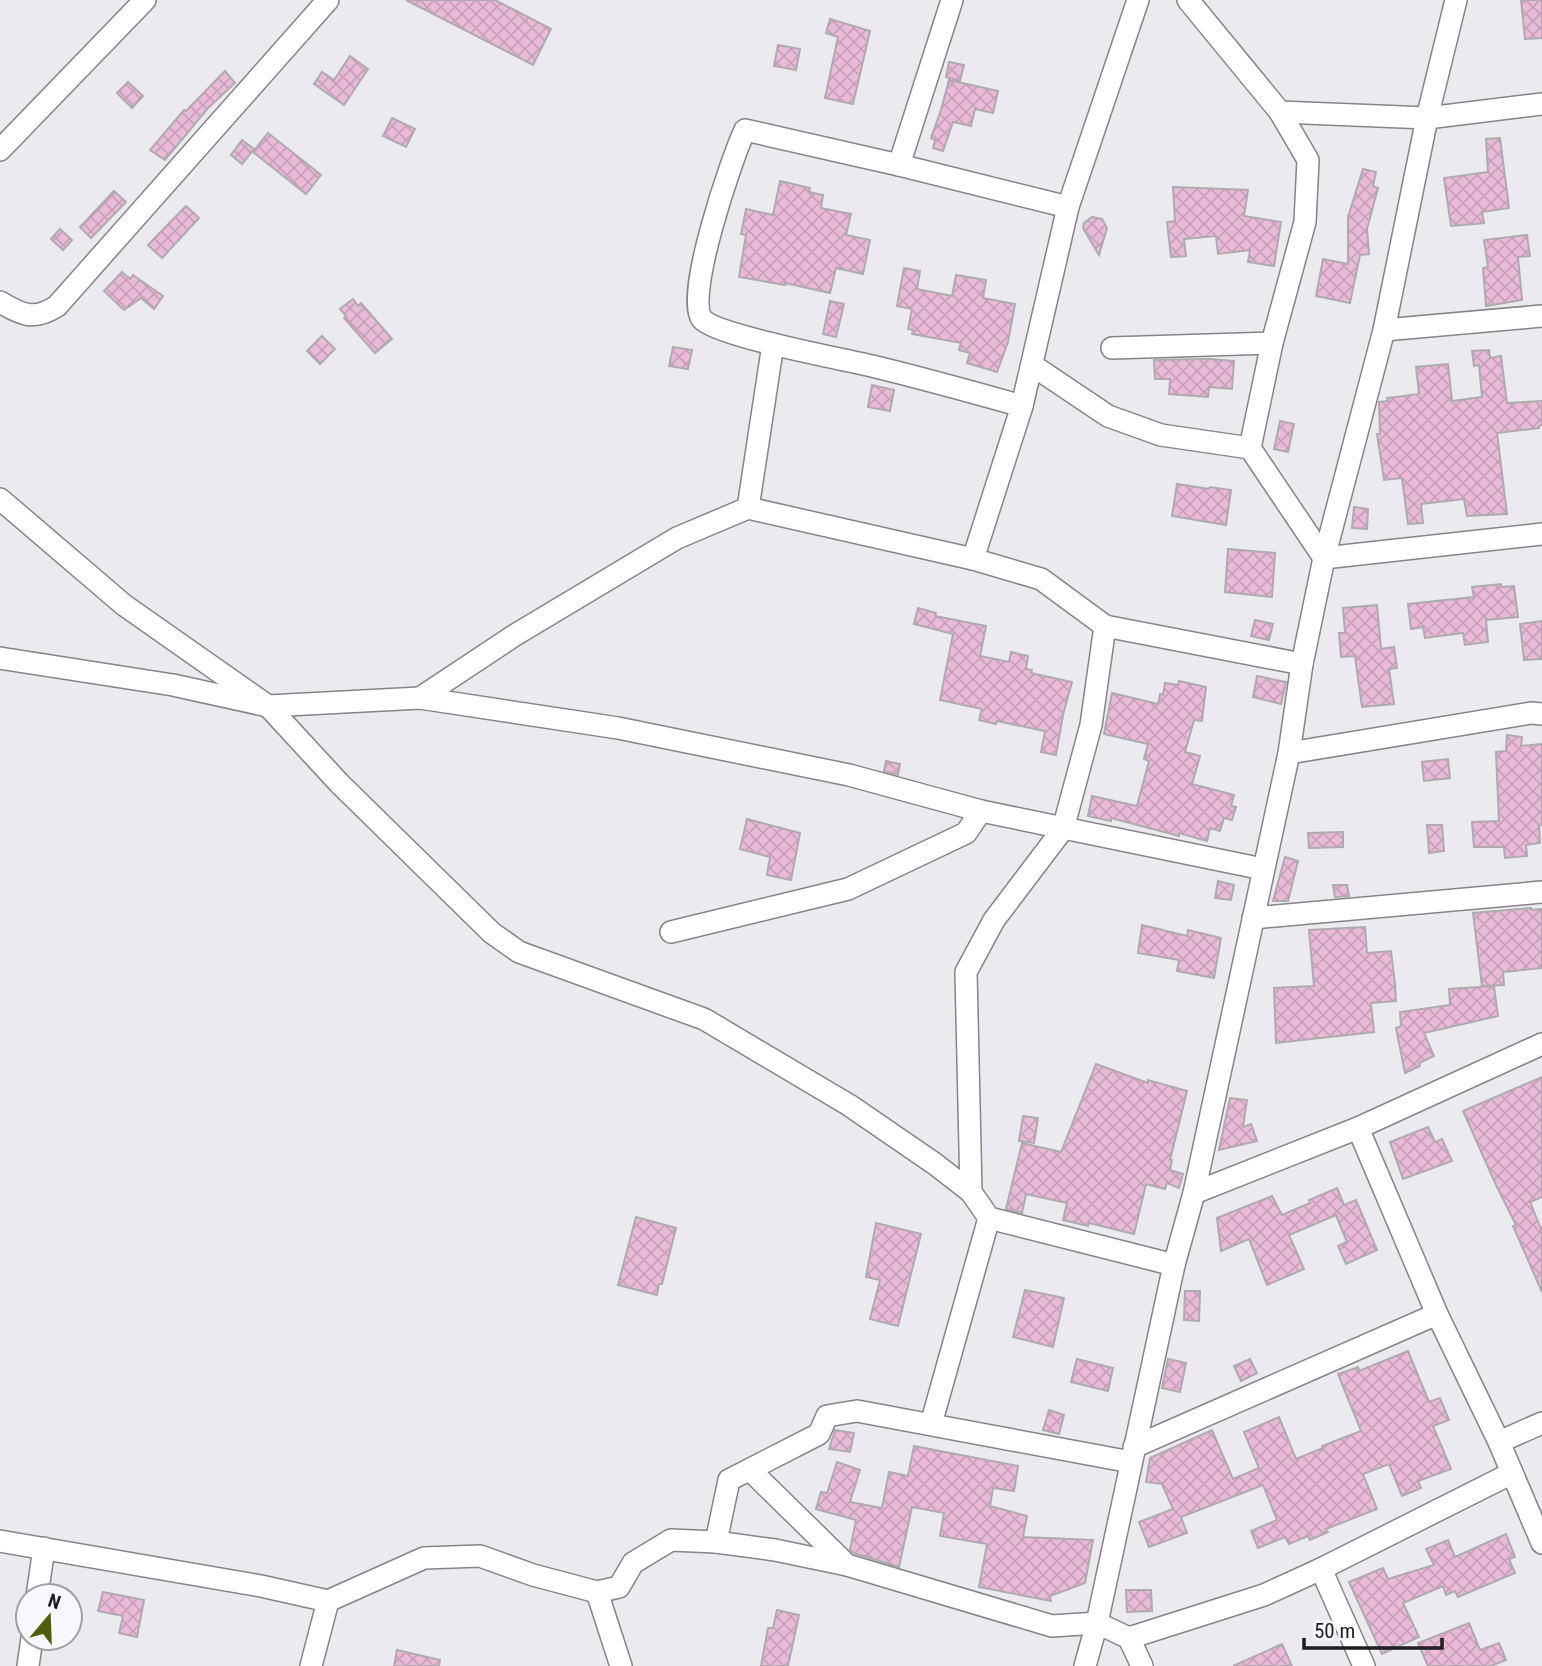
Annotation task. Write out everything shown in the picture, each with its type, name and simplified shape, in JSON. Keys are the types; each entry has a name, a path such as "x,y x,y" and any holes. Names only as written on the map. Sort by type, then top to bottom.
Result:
{"street":[{"path":"0,150 145,0"},
{"path":"0,302 21,314 33,316 46,313 57,306 328,0"},
{"path":"899,165 952,0"},
{"path":"973,559 1021,406 1068,207 1138,0"},
{"path":"1188,0 1280,112 1308,160 1305,222 1272,343 1250,448 1324,558"},
{"path":"1085,1666 1097,1623 1174,1265 1194,1193 1289,753 1324,558 1384,330 1427,118 1456,0"},
{"path":"1280,112 1427,118 1542,104"},
{"path":"1021,406 871,366 773,344 712,326 702,319 696,306 701,278 723,189 745,130 1068,207"},
{"path":"1384,330 1542,316"},
{"path":"1112,348 1272,343"},
{"path":"748,508 773,344"},
{"path":"1032,365 1108,416 1161,435 1250,448"},
{"path":"0,499 124,605 268,706 338,783 492,933 511,947 704,1019 849,1105 935,1164 971,1192 989,1218 1174,1265"},
{"path":"420,698 515,635 677,538 748,508 973,559 1041,579 1105,626 1303,664"},
{"path":"1324,558 1542,534"},
{"path":"971,1192 970,1042 966,972 994,920 1063,829 1091,725 1105,626"},
{"path":"0,658 173,685 268,706 420,698 667,737 849,775 981,811 1262,869"},
{"path":"1289,753 1531,713 1542,714"},
{"path":"671,932 848,889 966,833 981,811"},
{"path":"1253,918 1542,892"},
{"path":"1194,1193 1358,1128 1542,1044"},
{"path":"1358,1128 1437,1314 1499,1442 1542,1543"},
{"path":"931,1424 989,1218"},
{"path":"716,1542 729,1480 819,1434 827,1416 857,1411 1132,1454 1437,1314"},
{"path":"1499,1442 1542,1423"},
{"path":"750,1471 847,1565"},
{"path":"1129,1638 1264,1595 1512,1473"},
{"path":"0,1541 261,1586 328,1601 424,1558 480,1556 533,1575 597,1592 619,1587 633,1563 671,1540 716,1542 775,1550 847,1565 1052,1626 1097,1623 1129,1638 1142,1666"},
{"path":"39,1582 44,1548"},
{"path":"1321,1569 1364,1666"},
{"path":"597,1592 621,1666"},
{"path":"311,1666 328,1601"}],"building":[{"path":"406,0 495,0 551,29 533,65"},
{"path":"1521,0 1542,0 1542,38 1525,39"},
{"path":"830,19 870,31 853,104 825,98 838,37 826,33"},
{"path":"778,45 800,49 796,70 774,66"},
{"path":"350,56 368,69 344,105 314,84 322,72 334,80"},
{"path":"949,62 964,65 960,81 946,77"},
{"path":"225,71 235,83 208,108 165,160 150,150 184,110 186,111"},
{"path":"949,80 998,91 993,113 975,109 971,126 953,122 943,151 933,148 935,140 931,138"},
{"path":"128,82 143,96 132,108 117,93"},
{"path":"392,118 415,129 406,147 383,136"},
{"path":"268,133 321,175 306,194 253,152"},
{"path":"1500,138 1509,208 1482,212 1484,223 1451,226 1444,178 1488,172 1486,139"},
{"path":"242,140 254,149 242,164 231,155"},
{"path":"1363,169 1376,172 1373,186 1378,188 1367,229 1369,254 1360,255 1350,303 1316,296 1323,259 1348,264 1348,217"},
{"path":"780,181 810,188 809,192 823,195 821,208 851,214 846,235 870,240 863,274 836,268 830,293 739,277 746,235 741,234 746,209 773,215"},
{"path":"1173,187 1248,190 1244,216 1281,222 1274,266 1248,262 1250,250 1218,254 1216,236 1184,239 1186,256 1171,257 1167,222 1175,221"},
{"path":"114,191 126,202 91,238 80,227"},
{"path":"186,206 199,218 162,258 148,245"},
{"path":"1092,217 1102,219 1107,228 1099,255 1083,228 1084,223"},
{"path":"60,229 72,240 63,250 51,239"},
{"path":"1527,235 1530,256 1518,257 1522,300 1486,306 1483,268 1488,267 1484,240"},
{"path":"904,268 920,271 917,289 952,296 956,275 986,280 983,298 1015,304 1008,342 997,372 967,363 970,353 959,350 961,343 912,334 913,330 908,329 912,309 897,306"},
{"path":"122,272 130,279 133,275 163,296 154,309 141,298 124,310 104,291"},
{"path":"353,299 358,306 361,303 392,339 375,353 344,318 346,316 340,309"},
{"path":"830,301 844,304 836,337 823,334"},
{"path":"322,336 335,349 320,364 307,351"},
{"path":"673,347 692,350 688,369 669,366"},
{"path":"1489,350 1490,358 1501,356 1507,403 1542,401 1542,425 1539,428 1497,433 1507,514 1467,516 1464,499 1421,504 1423,523 1408,524 1402,478 1384,480 1377,434 1380,434 1379,402 1388,401 1387,398 1419,394 1416,367 1448,364 1452,401 1482,397 1479,365 1474,366 1472,351"},
{"path":"1154,360 1234,361 1232,389 1209,387 1208,397 1169,394 1170,379 1155,379"},
{"path":"872,385 894,390 890,411 868,407"},
{"path":"1280,421 1294,424 1288,452 1274,449"},
{"path":"1177,484 1231,490 1226,525 1172,516"},
{"path":"1354,507 1368,509 1367,529 1352,528"},
{"path":"1228,549 1275,553 1272,597 1225,592"},
{"path":"1501,584 1501,587 1514,586 1518,617 1486,620 1488,642 1465,645 1463,633 1425,638 1423,627 1411,629 1408,604 1474,597 1472,587"},
{"path":"1377,605 1381,649 1394,647 1397,668 1389,669 1394,704 1362,707 1355,656 1341,657 1339,633 1345,633 1343,608"},
{"path":"918,608 936,613 935,616 986,626 980,656 1009,662 1011,652 1028,656 1026,669 1032,670 1031,673 1072,682 1056,755 1041,752 1045,731 979,720 982,709 940,700 953,634 914,624"},
{"path":"1255,620 1273,624 1269,640 1251,636"},
{"path":"1542,621 1542,659 1524,660 1520,624"},
{"path":"1257,676 1286,682 1281,704 1253,697"},
{"path":"1179,681 1206,687 1202,721 1194,720 1185,752 1200,756 1192,784 1234,795 1231,806 1236,807 1232,820 1224,818 1220,831 1210,828 1207,841 1111,818 1111,821 1088,816 1092,796 1137,806 1149,761 1144,759 1148,744 1104,734 1112,693 1158,704 1165,683 1178,685"},
{"path":"1507,735 1522,737 1521,746 1542,744 1542,825 1539,825 1540,843 1526,845 1527,856 1505,858 1504,847 1474,847 1472,822 1499,821 1496,752 1506,751"},
{"path":"1448,759 1450,778 1424,781 1422,762"},
{"path":"886,761 900,764 898,775 884,771"},
{"path":"747,819 800,833 791,880 767,875 770,857 740,849"},
{"path":"1427,825 1442,825 1444,851 1429,853"},
{"path":"1343,832 1343,847 1309,848 1308,833"},
{"path":"1285,857 1298,861 1288,901 1273,901"},
{"path":"1218,881 1234,885 1231,900 1215,898"},
{"path":"1333,885 1347,885 1349,896 1335,897"},
{"path":"1542,909 1542,968 1503,972 1504,985 1482,986 1473,913"},
{"path":"1142,925 1187,936 1188,930 1221,938 1214,978 1177,971 1179,960 1138,953"},
{"path":"1365,927 1367,953 1391,951 1395,984 1396,1001 1371,1003 1374,1032 1276,1043 1274,988 1314,986 1309,930"},
{"path":"1494,986 1498,1016 1424,1033 1434,1056 1405,1073 1396,1028 1401,1026 1400,1012 1450,1005 1449,989"},
{"path":"1096,1064 1148,1083 1148,1080 1187,1091 1170,1160 1170,1170 1183,1174 1179,1188 1167,1183 1165,1189 1146,1184 1134,1234 1063,1220 1067,1203 1026,1194 1022,1213 1006,1209 1022,1143 1061,1152"},
{"path":"1542,1077 1542,1197 1530,1202 1542,1231 1542,1292 1513,1226 1516,1225 1463,1111"},
{"path":"1230,1098 1247,1100 1243,1127 1251,1124 1257,1141 1219,1150"},
{"path":"1023,1116 1038,1118 1034,1143 1019,1141"},
{"path":"1428,1127 1435,1142 1442,1139 1452,1161 1403,1179 1390,1142"},
{"path":"1337,1188 1344,1205 1356,1200 1377,1250 1346,1264 1338,1246 1347,1242 1336,1215 1289,1235 1304,1269 1267,1285 1249,1239 1221,1251 1217,1218 1272,1196 1282,1215"},
{"path":"636,1217 676,1228 657,1295 618,1285"},
{"path":"876,1223 921,1234 898,1326 870,1319 880,1280 866,1277"},
{"path":"1025,1290 1064,1298 1053,1347 1013,1337"},
{"path":"1185,1291 1200,1291 1199,1321 1184,1320"},
{"path":"1408,1351 1429,1402 1440,1398 1449,1420 1433,1426 1451,1469 1418,1481 1421,1488 1402,1496 1389,1464 1363,1474 1377,1509 1326,1529 1328,1532 1310,1540 1308,1536 1289,1544 1285,1537 1258,1548 1251,1531 1277,1520 1263,1485 1181,1517 1187,1533 1149,1547 1139,1522 1173,1509 1162,1484 1146,1482 1150,1458 1212,1430 1233,1479 1259,1468 1244,1432 1279,1417 1296,1459 1323,1448 1322,1446 1361,1431 1338,1374 1358,1367 1359,1371"},
{"path":"1077,1359 1113,1368 1108,1391 1071,1382"},
{"path":"1168,1359 1186,1363 1180,1392 1162,1388"},
{"path":"1250,1359 1257,1373 1241,1381 1234,1366"},
{"path":"1049,1410 1064,1415 1059,1434 1043,1430"},
{"path":"835,1430 854,1433 850,1452 829,1449"},
{"path":"914,1446 1018,1466 1014,1491 993,1488 990,1506 1027,1516 1023,1537 1093,1540 1085,1583 1050,1596 1051,1601 979,1587 987,1544 940,1536 944,1513 912,1507 899,1567 850,1550 856,1520 816,1509 821,1492 827,1493 837,1462 860,1470 850,1502 882,1508 889,1472 908,1476"},
{"path":"1506,1534 1515,1557 1509,1559 1515,1573 1458,1597 1455,1591 1446,1595 1443,1586 1403,1603 1419,1637 1382,1654 1349,1582 1383,1568 1388,1579 1434,1565 1426,1549 1448,1540 1455,1557"},
{"path":"1126,1590 1151,1590 1152,1611 1127,1612"},
{"path":"103,1592 144,1600 137,1637 119,1633 123,1616 98,1611"},
{"path":"777,1610 799,1615 788,1666 761,1666 768,1628 773,1628"},
{"path":"1469,1623 1480,1650 1499,1643 1506,1660 1491,1666 1428,1666 1418,1643"},
{"path":"1282,1644 1292,1666 1233,1666"},
{"path":"397,1650 440,1660 439,1666 394,1666"}]}
